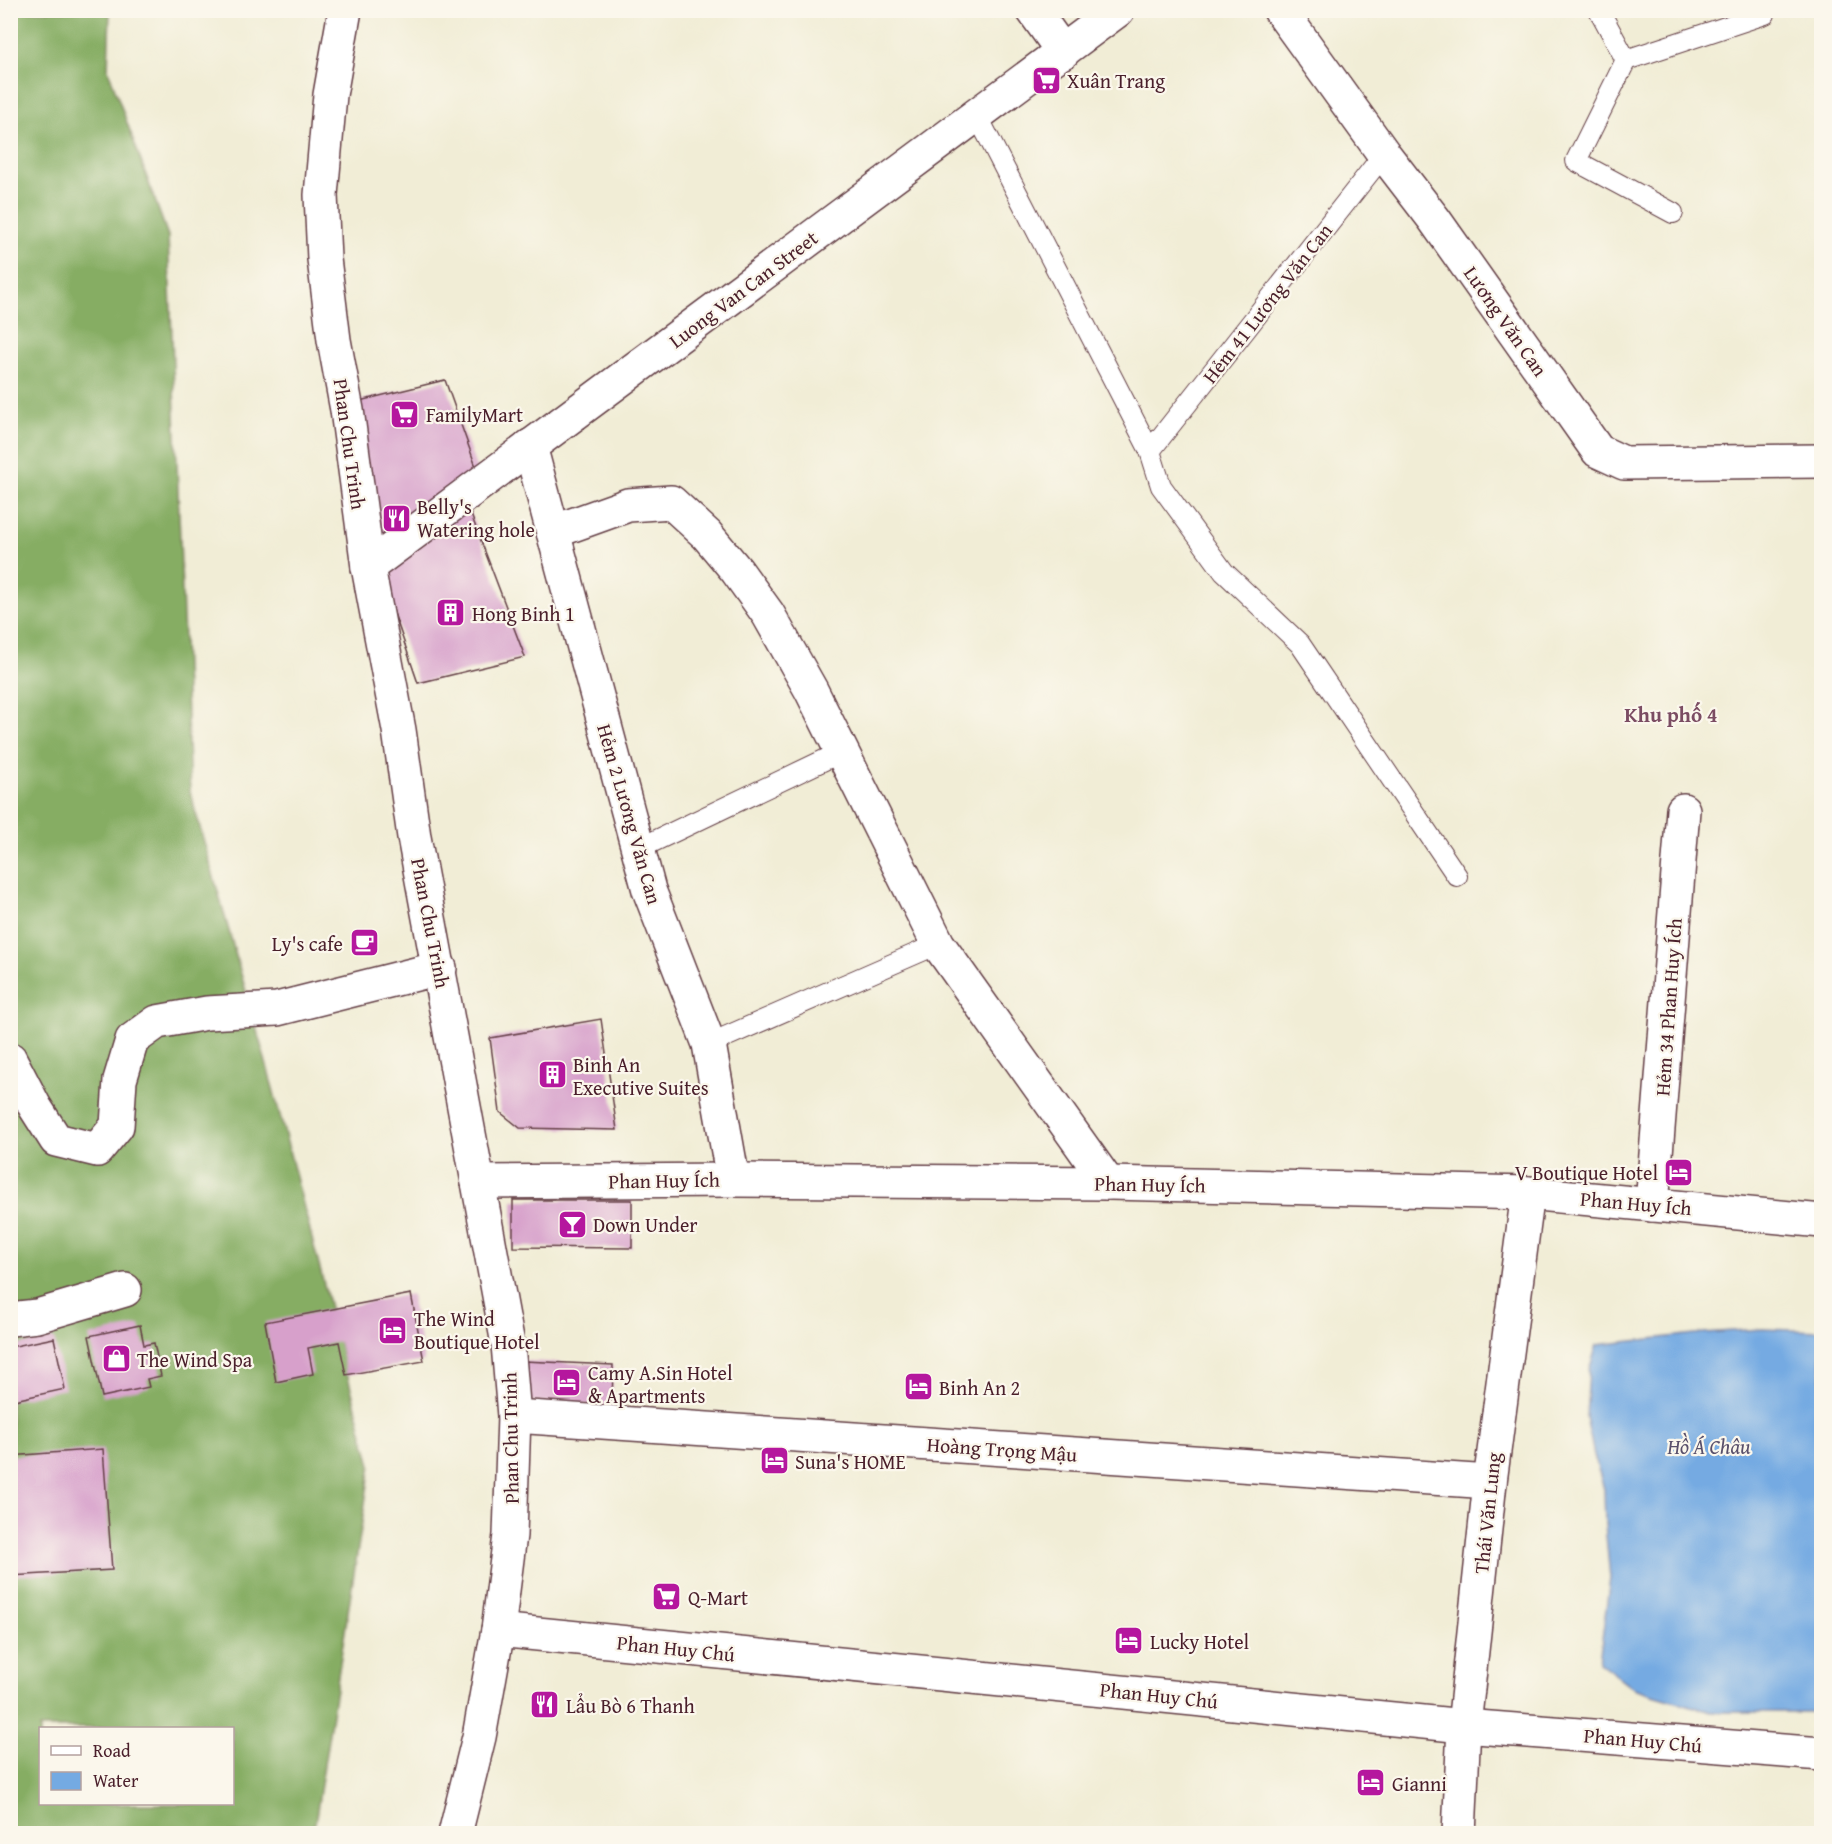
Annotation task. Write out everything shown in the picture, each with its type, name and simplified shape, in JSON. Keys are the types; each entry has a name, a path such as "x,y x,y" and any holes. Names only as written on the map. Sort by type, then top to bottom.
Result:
{"street":[{"name":"Phan Chu Trinh","path":"345,10 330,95 321,195 324,259 368,567 399,730 414,837 508,1344 514,1416 510,1535 498,1630 479,1737 454,1833"},
{"path":"1033,10 1063,52"},
{"name":"Luong Van Can Street","path":"368,567 1118,10"},
{"name":"Lương Văn Can","path":"1280,10 1434,219 1599,451 1624,463 1821,461"},
{"name":"Hẻm 2 Lương Văn Can","path":"530,446 650,890 709,1044 733,1179"},
{"path":"553,532 628,505 671,502 707,536 737,571 768,614 811,690 938,944 1108,1183"},
{"name":"Hẻm 34 Phan Huy Ích","path":"1653,1205 1683,810"},
{"path":"10,1059 35,1107 56,1140 96,1149 117,1126 120,1080 132,1040 157,1022 207,1013 277,1009 440,968"},
{"name":"Phan Huy Ích","path":"478,1182 733,1179 1108,1183 1528,1193 1821,1221"},
{"name":"Thái Văn Lung","path":"1459,1833 1464,1726 1490,1482 1528,1193"},
{"path":"10,1319 37,1316 125,1290"},
{"name":"Hoàng Trọng Mậu","path":"514,1416 1490,1482"},
{"name":"Phan Huy Chú","path":"498,1630 1464,1726 1821,1754"}],"lane":[{"path":"1599,10 1626,60"},
{"path":"1673,213 1576,161 1626,60 1765,14"},
{"path":"977,115 1150,451 1161,486 1224,572 1300,644 1457,876"},
{"name":"Hẻm 41 Lương Văn Can","path":"1150,451 1384,154"},
{"path":"639,849 841,752"},
{"path":"709,1044 938,944"}],"green space":[{"path":"11,11 110,11 108,70 168,236 190,792 270,1077 371,1465 315,1823 311,1833 11,1834"}],"water":[{"name":"Hồ Á Châu","path":"1762,1329 1821,1331 1821,1712 1711,1712 1636,1690 1599,1662 1610,1578 1604,1489 1586,1417 1589,1370 1597,1345"}],"building":[{"name":"Belly's Watering hole","path":"445,380 480,478 371,558 351,403"},
{"name":"Hong Binh 1","path":"467,504 525,657 418,683 379,569"},
{"name":"Binh An Executive Suites","path":"601,1019 617,1130 520,1128 500,1112 490,1038"},
{"name":"Down Under","path":"513,1200 632,1200 632,1248 513,1247"},
{"path":"411,1294 424,1361 346,1375 339,1342 308,1348 313,1374 276,1382 265,1322"},
{"path":"140,1325 144,1345 154,1343 161,1376 147,1379 149,1387 102,1397 89,1336"},
{"path":"54,1338 65,1389 10,1401 10,1347"},
{"name":"Camy A.Sin Hotel & Apartments","path":"523,1361 613,1365 612,1406 521,1401"},
{"path":"103,1449 112,1570 10,1576 10,1456"}],"place":[{"name":"Xuân Trang","path":"1046,80"},
{"name":"FamilyMart","path":"405,414"},
{"name":"Belly's Watering hole","path":"396,518"},
{"name":"Hong Binh 1","path":"451,613"},
{"name":"Ly's cafe","path":"364,943"},
{"name":"Binh An Executive Suites","path":"552,1075"},
{"name":"V Boutique Hotel","path":"1679,1172"},
{"name":"Down Under","path":"572,1224"},
{"name":"The Wind Boutique Hotel","path":"393,1330"},
{"name":"The Wind Spa","path":"116,1359"},
{"name":"Camy A.Sin Hotel & Apartments","path":"567,1383"},
{"name":"Binh An 2","path":"918,1387"},
{"name":"Suna's HOME","path":"774,1461"},
{"name":"Q-Mart","path":"667,1597"},
{"name":"Lucky Hotel","path":"1129,1641"},
{"name":"Lẩu Bò 6 Thanh","path":"545,1705"},
{"name":"Gianni","path":"1371,1783"}],"district":[{"name":"Khu phố 4","path":"1671,714"}]}
